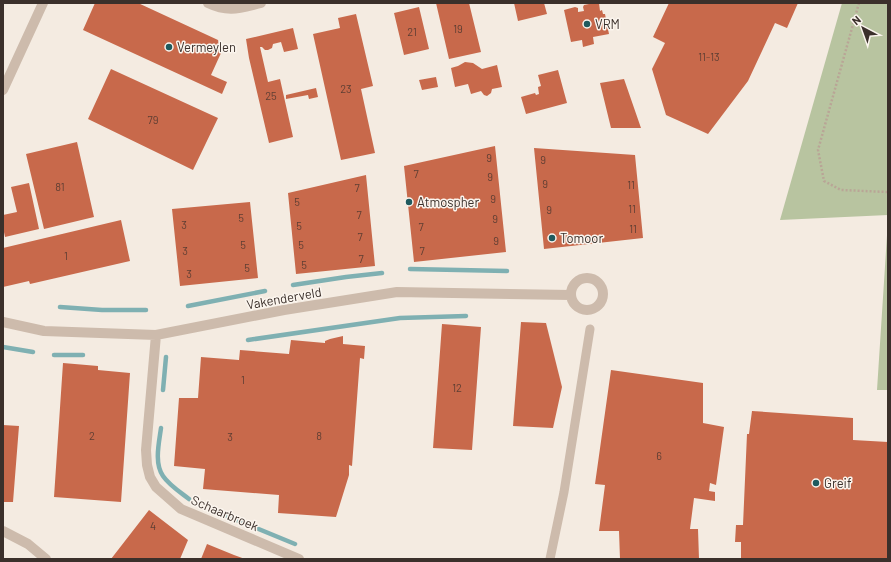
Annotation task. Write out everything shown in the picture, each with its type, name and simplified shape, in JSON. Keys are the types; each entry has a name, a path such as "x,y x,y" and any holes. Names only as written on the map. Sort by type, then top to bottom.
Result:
{"street":[{"path":"3,90 43,3"},
{"path":"208,3 216,7 233,10 261,3"},
{"name":"Vakenderveld","path":"3,322 44,332 156,335 284,310 397,292 571,295"},
{"name":"Schaarbroek","path":"156,335 146,450 147,465 150,477 156,487 181,509 299,559"},
{"path":"3,531 28,544 45,559"}],"lane":[{"path":"550,559 564,492 590,329"}],"path":[{"path":"859,3 818,150 824,181 828,184 841,190 888,192"}],"green space":[{"path":"842,3 888,3 888,215 780,220"},
{"path":"888,220 888,390 877,390"}],"building":[{"name":"Vermeylen","path":"95,3 138,3 218,40 221,53 211,75 227,82 222,94 83,30"},
{"path":"436,3 469,3 481,52 449,59"},
{"path":"514,3 544,3 547,14 518,21"},
{"name":"VRM","path":"599,3 600,11 602,10 603,14 605,14 609,34 593,37 594,44 583,47 582,40 571,42 564,10 575,7 578,8 578,12 584,11 584,5"},
{"path":"669,3 798,3 787,28 775,23 748,81 708,134 666,115 652,69 665,43 653,37"},
{"path":"419,7 429,49 404,55 394,13"},
{"path":"356,14 373,86 361,89 375,153 341,160 313,34 340,28 338,18"},
{"path":"293,28 298,49 284,52 281,42 273,44 272,48 268,50 260,47 268,82 280,79 293,137 269,143 246,39"},
{"path":"465,62 473,63 482,69 497,65 502,87 492,89 491,93 487,96 481,91 471,94 468,84 455,87 451,68"},
{"path":"111,69 218,118 193,170 88,119"},
{"path":"558,70 567,103 526,114 521,97 535,93 536,95 539,94 538,87 541,86 538,75"},
{"path":"436,77 438,87 422,90 419,80"},
{"path":"624,79 641,128 611,128 600,83"},
{"path":"316,88 318,97 309,99 308,95 286,99 286,95"},
{"path":"77,142 94,217 44,229 26,154"},
{"path":"495,146 506,252 414,262 404,166"},
{"path":"534,148 635,155 643,238 544,249"},
{"path":"366,175 375,266 296,274 288,193"},
{"path":"29,183 39,229 5,237 3,215 17,212 11,187"},
{"path":"250,202 258,278 180,286 172,209"},
{"path":"121,220 130,261 30,284 29,281 3,287 3,248"},
{"path":"521,322 546,323 562,387 553,428 513,426"},
{"path":"442,324 481,327 472,450 433,448"},
{"path":"343,336 343,344 365,346 364,359 360,358 352,466 349,465 349,475 336,517 278,513 279,495 203,489 205,469 174,466 179,398 198,398 201,357 239,360 240,350 289,354 291,340 325,343 325,341 330,339"},
{"path":"63,363 98,366 98,370 130,373 121,502 54,497"},
{"path":"611,370 703,383 703,423 724,427 716,485 710,483 709,491 715,492 715,501 694,498 690,529 698,529 699,559 620,559 619,531 599,531 605,485 595,484"},
{"name":"Greif","path":"752,411 853,418 853,440 888,442 888,559 741,559 741,542 735,542 736,525 743,525 747,434 749,434"},
{"path":"3,425 19,426 13,502 3,502"},
{"path":"149,510 188,540 180,559 111,559"},
{"path":"207,544 234,555 245,559 201,559"}],"waterway":[{"path":"410,269 507,271"},
{"path":"293,285 382,273"},
{"path":"188,306 265,291"},
{"path":"60,307 102,310 146,310"},
{"path":"248,340 400,318 466,316"},
{"path":"3,347 33,352"},
{"path":"54,355 83,355"},
{"path":"163,390 166,357"},
{"path":"161,428 158,453 160,471 168,482 189,499"},
{"path":"222,514 295,544"}],"place":[{"name":"VRM","path":"587,24"},
{"name":"Vermeylen","path":"169,47"},
{"name":"Atmospher","path":"409,202"},
{"name":"Tomoor","path":"552,238"},
{"name":"Greif","path":"816,483"}]}
